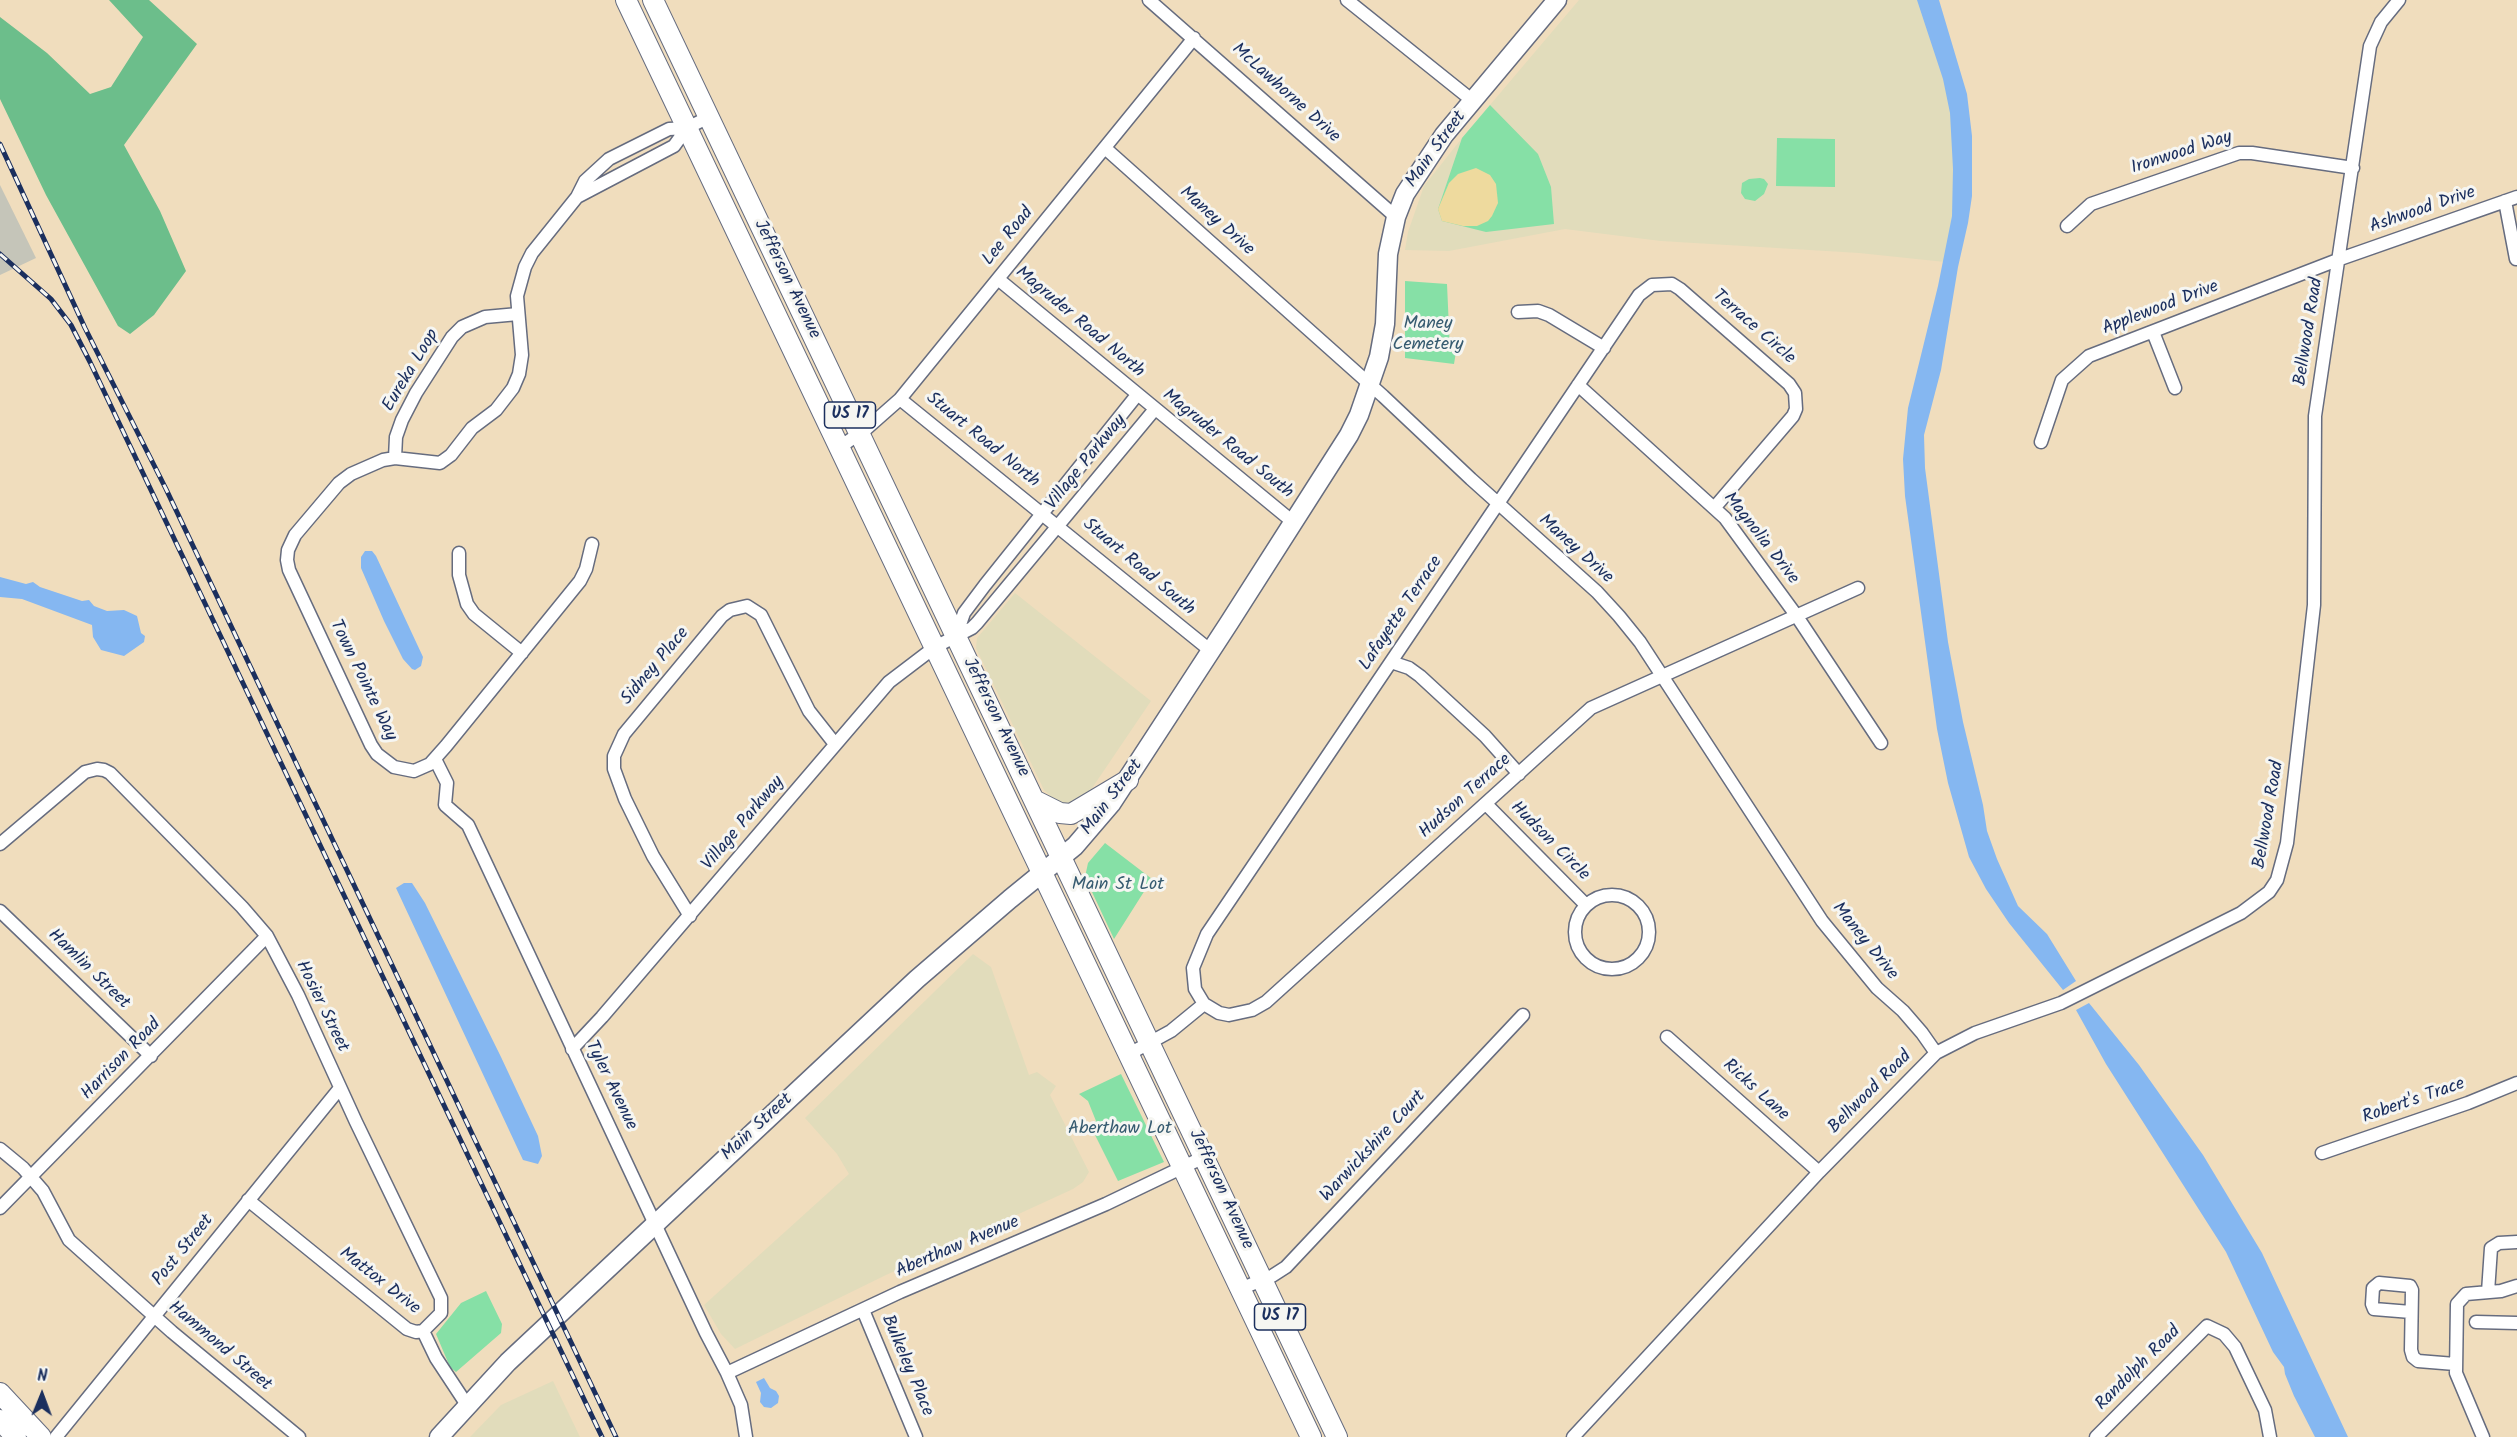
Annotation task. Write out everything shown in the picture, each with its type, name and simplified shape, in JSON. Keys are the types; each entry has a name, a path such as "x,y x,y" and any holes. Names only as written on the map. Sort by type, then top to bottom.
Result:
{"main road":[{"name":"Jefferson Avenue","path":"626,0 1311,1437"},
{"name":"Jefferson Avenue","path":"653,0 1337,1437"},
{"name":"Main Street","path":"439,1437 508,1362 918,979 1084,837 1128,780 1349,435 1371,386 1384,335 1388,254 1396,217 1405,194 1425,161 1557,0"},
{"path":"1034,800 1060,813 1071,814 1128,780"},
{"path":"0,1393 41,1437"},
{"path":"0,1420 16,1437"}],"street":[{"name":"McLawhorne Drive","path":"1149,0 1396,217"},
{"path":"1347,0 1473,101"},
{"name":"Bellwood Road","path":"1572,1437 1819,1172 1936,1053 1975,1033 2061,1003 2241,913 2269,892 2277,880 2287,843 2314,605 2316,416 2370,46 2380,22 2399,0"},
{"name":"Lee Road","path":"840,447 884,415 900,399 1194,38"},
{"path":"395,458 433,464 446,460 472,428 506,399 513,388 521,361 517,296 525,267 532,253 577,197 585,181 609,159 669,129 687,128 709,117"},
{"path":"577,197 590,192 611,177 674,146 687,128"},
{"name":"Maney Drive","path":"1105,148 1597,592 1640,642 1822,921 1877,988 1903,1011 1936,1053"},
{"name":"Ironwood Way","path":"2067,226 2091,204 2239,153 2353,168"},
{"path":"2511,199 2516,259"},
{"name":"Ashwood Drive","path":"2340,259 2511,199"},
{"name":"Applewood Drive","path":"2041,442 2062,380 2089,356 2340,259"},
{"name":"Magruder Road North","path":"998,279 1137,395"},
{"name":"Lafayette Terrace","path":"1203,1004 1195,989 1193,968 1207,934 1578,385 1644,289 1662,283 1671,284 1685,293"},
{"name":"Terrace Circle","path":"1685,293 1789,384 1797,401 1793,416 1715,507"},
{"path":"1518,312 1538,311 1549,315 1604,348"},
{"name":"Eureka Loop","path":"395,458 396,437 402,420 416,393 452,337 462,327 484,317 518,314"},
{"path":"2153,332 2175,388"},
{"name":"Magnolia Drive","path":"1578,385 1715,507 1796,615 1881,743"},
{"name":"Magruder Road South","path":"1137,395 1293,522"},
{"name":"Village Parkway","path":"956,636 964,613 1137,395"},
{"name":"Stuart Road North","path":"900,399 1042,512"},
{"name":"Village Parkway","path":"572,1049 690,916 889,682 935,648 977,623 1155,409"},
{"name":"Town Pointe Way","path":"395,458 361,469 339,483 295,535 288,550 287,560 289,570 377,754 394,767 407,771 423,768 435,759 580,581 586,569 592,544"},
{"name":"Stuart Road South","path":"1042,512 1211,651"},
{"path":"459,553 459,575 467,604 474,614 522,653"},
{"path":"1009,554 1023,567"},
{"name":"Hudson Terrace","path":"1203,1004 1219,1013 1229,1015 1240,1014 1266,1002 1591,708 1858,588"},
{"name":"Sidney Place","path":"690,916 653,856 629,807 614,769 614,756 624,734 722,616 738,607 747,606 761,615 802,699 835,744"},
{"path":"1391,662 1409,668 1420,676 1485,736 1519,774"},
{"name":"Tyler Avenue","path":"435,759 447,783 445,805 468,825 706,1333 727,1373 741,1405 746,1437"},
{"name":"Hosier Street","path":"0,844 89,770 97,769 110,773 229,892 267,936 298,995 441,1298 441,1313 423,1331"},
{"name":"Hudson Circle","path":"1486,804 1586,905"},
{"name":"Hudson Circle","path":"1612,894 1622,895 1638,905 1647,920 1649,929 1645,948 1640,956 1632,963 1616,969 1597,966 1589,961 1577,945 1575,936 1576,924 1586,905 1602,896 1612,894"},
{"name":"Hamlin Street","path":"0,910 151,1056"},
{"name":"Harrison Road","path":"0,1208 267,936"},
{"path":"1129,1054 1171,1031 1203,1004"},
{"name":"Warwickshire Court","path":"1240,1289 1286,1267 1523,1015"},
{"name":"Ricks Lane","path":"1666,1037 1819,1172"},
{"name":"Robert's Trace","path":"2322,1153 2468,1103 2517,1083"},
{"name":"Post Street","path":"56,1437 340,1088"},
{"name":"Hammond Street","path":"0,1149 32,1177 43,1191 69,1240 154,1316 299,1437"},
{"name":"Aberthaw Avenue","path":"727,1373 863,1310 1106,1204 1204,1157"},
{"name":"Mattox Drive","path":"248,1200 406,1329 416,1332 423,1331 436,1358 466,1405"},
{"path":"2488,1292 2491,1248 2499,1243 2517,1242"},
{"path":"2483,1437 2458,1379 2455,1364 2457,1304 2466,1294 2517,1286"},
{"name":"Bulkeley Place","path":"863,1310 916,1437"},
{"path":"2411,1312 2413,1357 2418,1361 2455,1364"},
{"path":"2476,1322 2517,1323"},
{"name":"Randolph Road","path":"2096,1437 2207,1326 2223,1334 2235,1347 2265,1410 2270,1437"}],"shaded area":[{"path":"1579,0 1930,0 1953,90 1958,178 1945,262 1859,253 1661,241 1565,229 1449,251 1405,250 1408,232 1424,186"},
{"path":"0,185 36,258 0,275"},
{"path":"1015,593 1151,701 1086,797 1074,805 1058,803 1044,790 976,648 977,638"},
{"path":"973,954 991,967 1029,1075 1037,1072 1056,1086 1050,1095 1089,1172 1083,1182 1073,1189 886,1275 735,1349 721,1334 704,1305 849,1174 837,1154 805,1118"},
{"path":"553,1381 580,1437 470,1437 501,1405"}],"green space":[{"path":"109,0 149,0 197,44 124,145 160,211 186,271 154,315 130,334 118,326 46,195 0,99 0,17 47,53 90,94 111,87 143,37"},
{"path":"1490,105 1538,154 1551,187 1554,224 1486,232 1442,221 1438,209 1462,138"},
{"path":"1777,138 1835,139 1835,187 1776,186"},
{"path":"1760,178 1768,184 1764,194 1755,201 1745,199 1741,193 1742,183 1749,179"},
{"name":"Maney Cemetery","path":"1405,281 1447,284 1450,351 1456,352 1454,364 1405,358"},
{"name":"Main St Lot","path":"1105,843 1152,879 1114,939 1085,877 1088,863"},
{"name":"Aberthaw Lot","path":"1121,1074 1164,1162 1118,1181 1090,1125 1096,1121 1088,1101 1079,1094"},
{"path":"486,1291 502,1324 501,1333 456,1372 450,1367 436,1334 461,1303"}],"sand":[{"path":"1476,168 1490,175 1496,184 1498,203 1492,216 1488,221 1477,226 1463,226 1442,221 1438,209 1449,183 1458,174"}],"water":[{"path":"1917,0 1939,0 1967,94 1972,136 1972,196 1968,223 1958,267 1941,370 1924,435 1925,468 1948,642 1987,831 2018,906 2047,934 2076,981 2063,990 2009,923 1986,889 1969,857 1948,783 1937,729 1905,496 1903,459 1908,408 1938,286 1952,216 1953,169 1950,113 1943,79"},
{"path":"365,551 372,551 376,556 423,657 421,666 415,670 403,659 361,568 361,557"},
{"path":"0,577 26,584 33,582 40,587 82,601 89,600 94,606 107,611 124,610 137,616 141,633 145,636 144,642 124,656 101,650 93,637 92,625 22,599 0,597"},
{"path":"404,883 412,883 425,903 501,1057 538,1136 542,1156 538,1164 523,1160 396,888"},
{"path":"2089,1003 2139,1065 2203,1155 2262,1253 2348,1437 2315,1437 2294,1396 2284,1367 2273,1352 2226,1252 2106,1064 2076,1010"},
{"path":"764,1378 779,1396 778,1403 771,1408 764,1407 760,1402 761,1393 756,1382"}],"railway":[{"path":"0,144 85,328 166,489 616,1437"},
{"path":"0,254 51,299 71,325 90,362 602,1437"}]}
